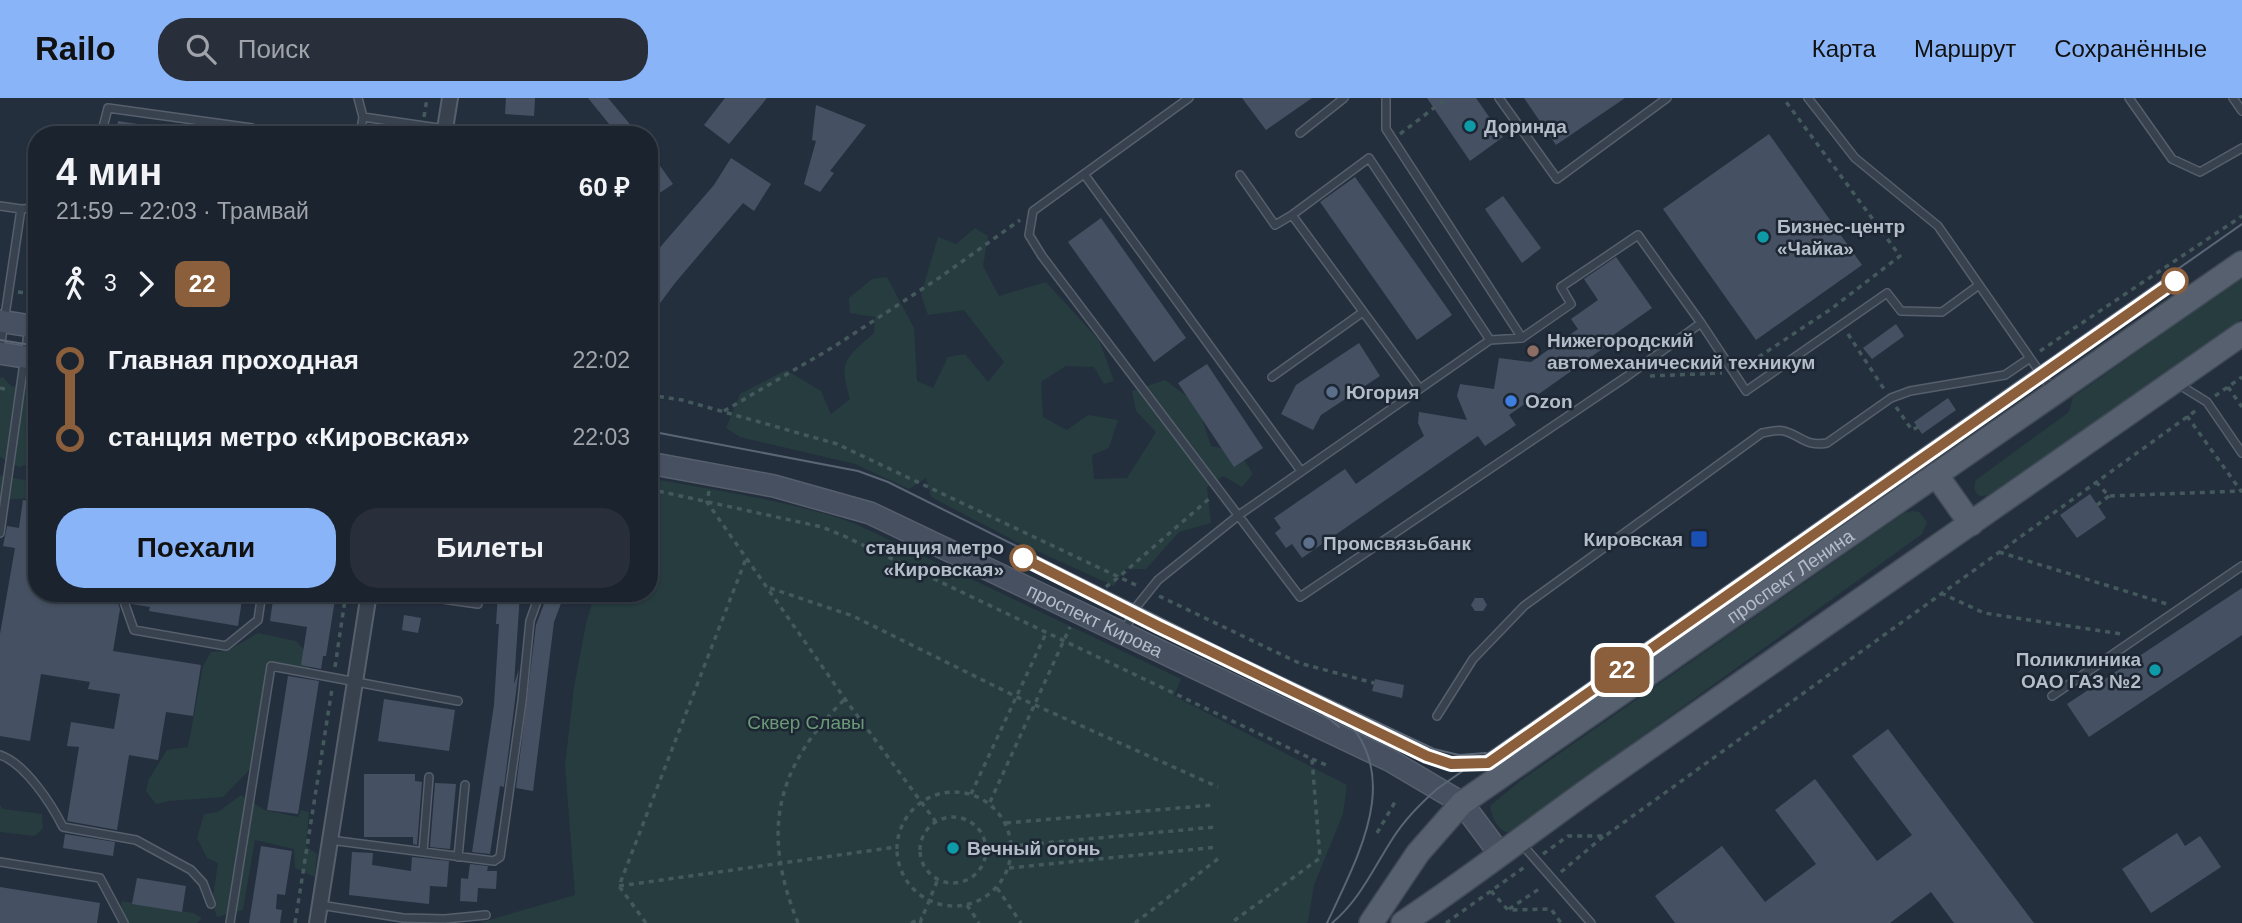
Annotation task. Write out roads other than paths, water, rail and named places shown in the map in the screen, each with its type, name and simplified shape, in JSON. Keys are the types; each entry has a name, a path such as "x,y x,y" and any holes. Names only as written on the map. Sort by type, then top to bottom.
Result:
{"main road":[{"name":"проспект Ленина","path":"1371,923 1418,853 1462,803 2242,263"},
{"path":"1403,923 2242,334"},
{"path":"1937,476 1971,524"}],"street":[{"path":"446,126 450,98"},
{"path":"2,322 28,325"},
{"path":"0,351 28,357"},
{"name":"проспект Кирова","path":"658,465 774,486 870,513 1391,761 1462,803 1500,854"},
{"path":"317,923 368,602"}],"lane":[{"path":"358,98 363,117 362,126"},
{"path":"1189,98 1033,211 1030,235 1042,256 1300,597 1701,323"},
{"path":"1300,133 1344,98"},
{"path":"1386,98 1386,129 1522,338"},
{"path":"1499,98 1557,179 1667,98"},
{"path":"1808,98 1855,158 1938,226 2054,391"},
{"path":"2129,98 2172,159 2200,172 2242,148"},
{"path":"2233,98 2242,111"},
{"path":"103,126 108,108 237,126"},
{"path":"363,117 412,126"},
{"path":"1240,176 1275,225 1369,158 1490,340"},
{"path":"1084,174 1301,471"},
{"path":"0,206 28,209"},
{"path":"0,351 2,322 21,209"},
{"path":"1292,215 1420,389"},
{"path":"1123,634 1148,591 1158,580 1239,515 1490,340 1522,338 1571,304 1560,287 1638,235 1746,391 1887,293 1901,311 1942,312 1979,285"},
{"path":"1272,377 1363,312"},
{"path":"1437,716 1474,659 1524,606 1762,433 1785,431 1807,443 1827,443 1891,398 1910,391 2005,375 2030,358"},
{"path":"0,533 4,471 28,371"},
{"path":"2175,382 2207,402 2242,453"},
{"path":"2052,696 2242,566"},
{"path":"124,602 134,631 226,646 258,620 261,602"},
{"path":"464,602 478,604"},
{"path":"330,840 494,861 500,857 522,701 530,621 537,602"},
{"path":"230,923 271,666 458,701"},
{"path":"0,755 6,757 35,783 54,808 63,827 135,840 191,870 203,883 211,904"},
{"path":"423,852 429,777"},
{"path":"458,857 465,785"},
{"path":"1518,840 1591,923"},
{"path":"0,862 100,878 124,923"},
{"path":"320,905 403,918 445,919 486,915"}],"tram line":[{"path":"1332,923 1359,894 1403,824 1437,789 2242,224"},
{"name":"22","path":"1023,558 1427,756 1451,764 1488,763 2175,281"},
{"path":"0,340 28,345"},
{"path":"658,433 858,471 888,482 1235,655 1434,749 1459,755 1486,753"},
{"path":"1304,698 1339,727"},
{"path":"1327,923 1363,840 1373,784 1369,757 1356,732 1333,708"}],"place":[{"name":"Доринда","path":"1470,126"},
{"name":"Бизнес-центр «Чайка»","path":"1763,237"},
{"name":"Нижегородский автомеханический техникум","path":"1533,351"},
{"name":"Югория","path":"1332,392"},
{"name":"Ozon","path":"1511,401"},
{"name":"Кировская","path":"1699,539"},
{"name":"Промсвязьбанк","path":"1309,543"},
{"name":"станция метро «Кировская»","path":"1023,558"},
{"name":"Поликлиника ОАО ГАЗ №2","path":"2155,670"},
{"name":"Вечный огонь","path":"953,848"}],"park label":[{"name":"Сквер Славы","path":"806,722"}]}
